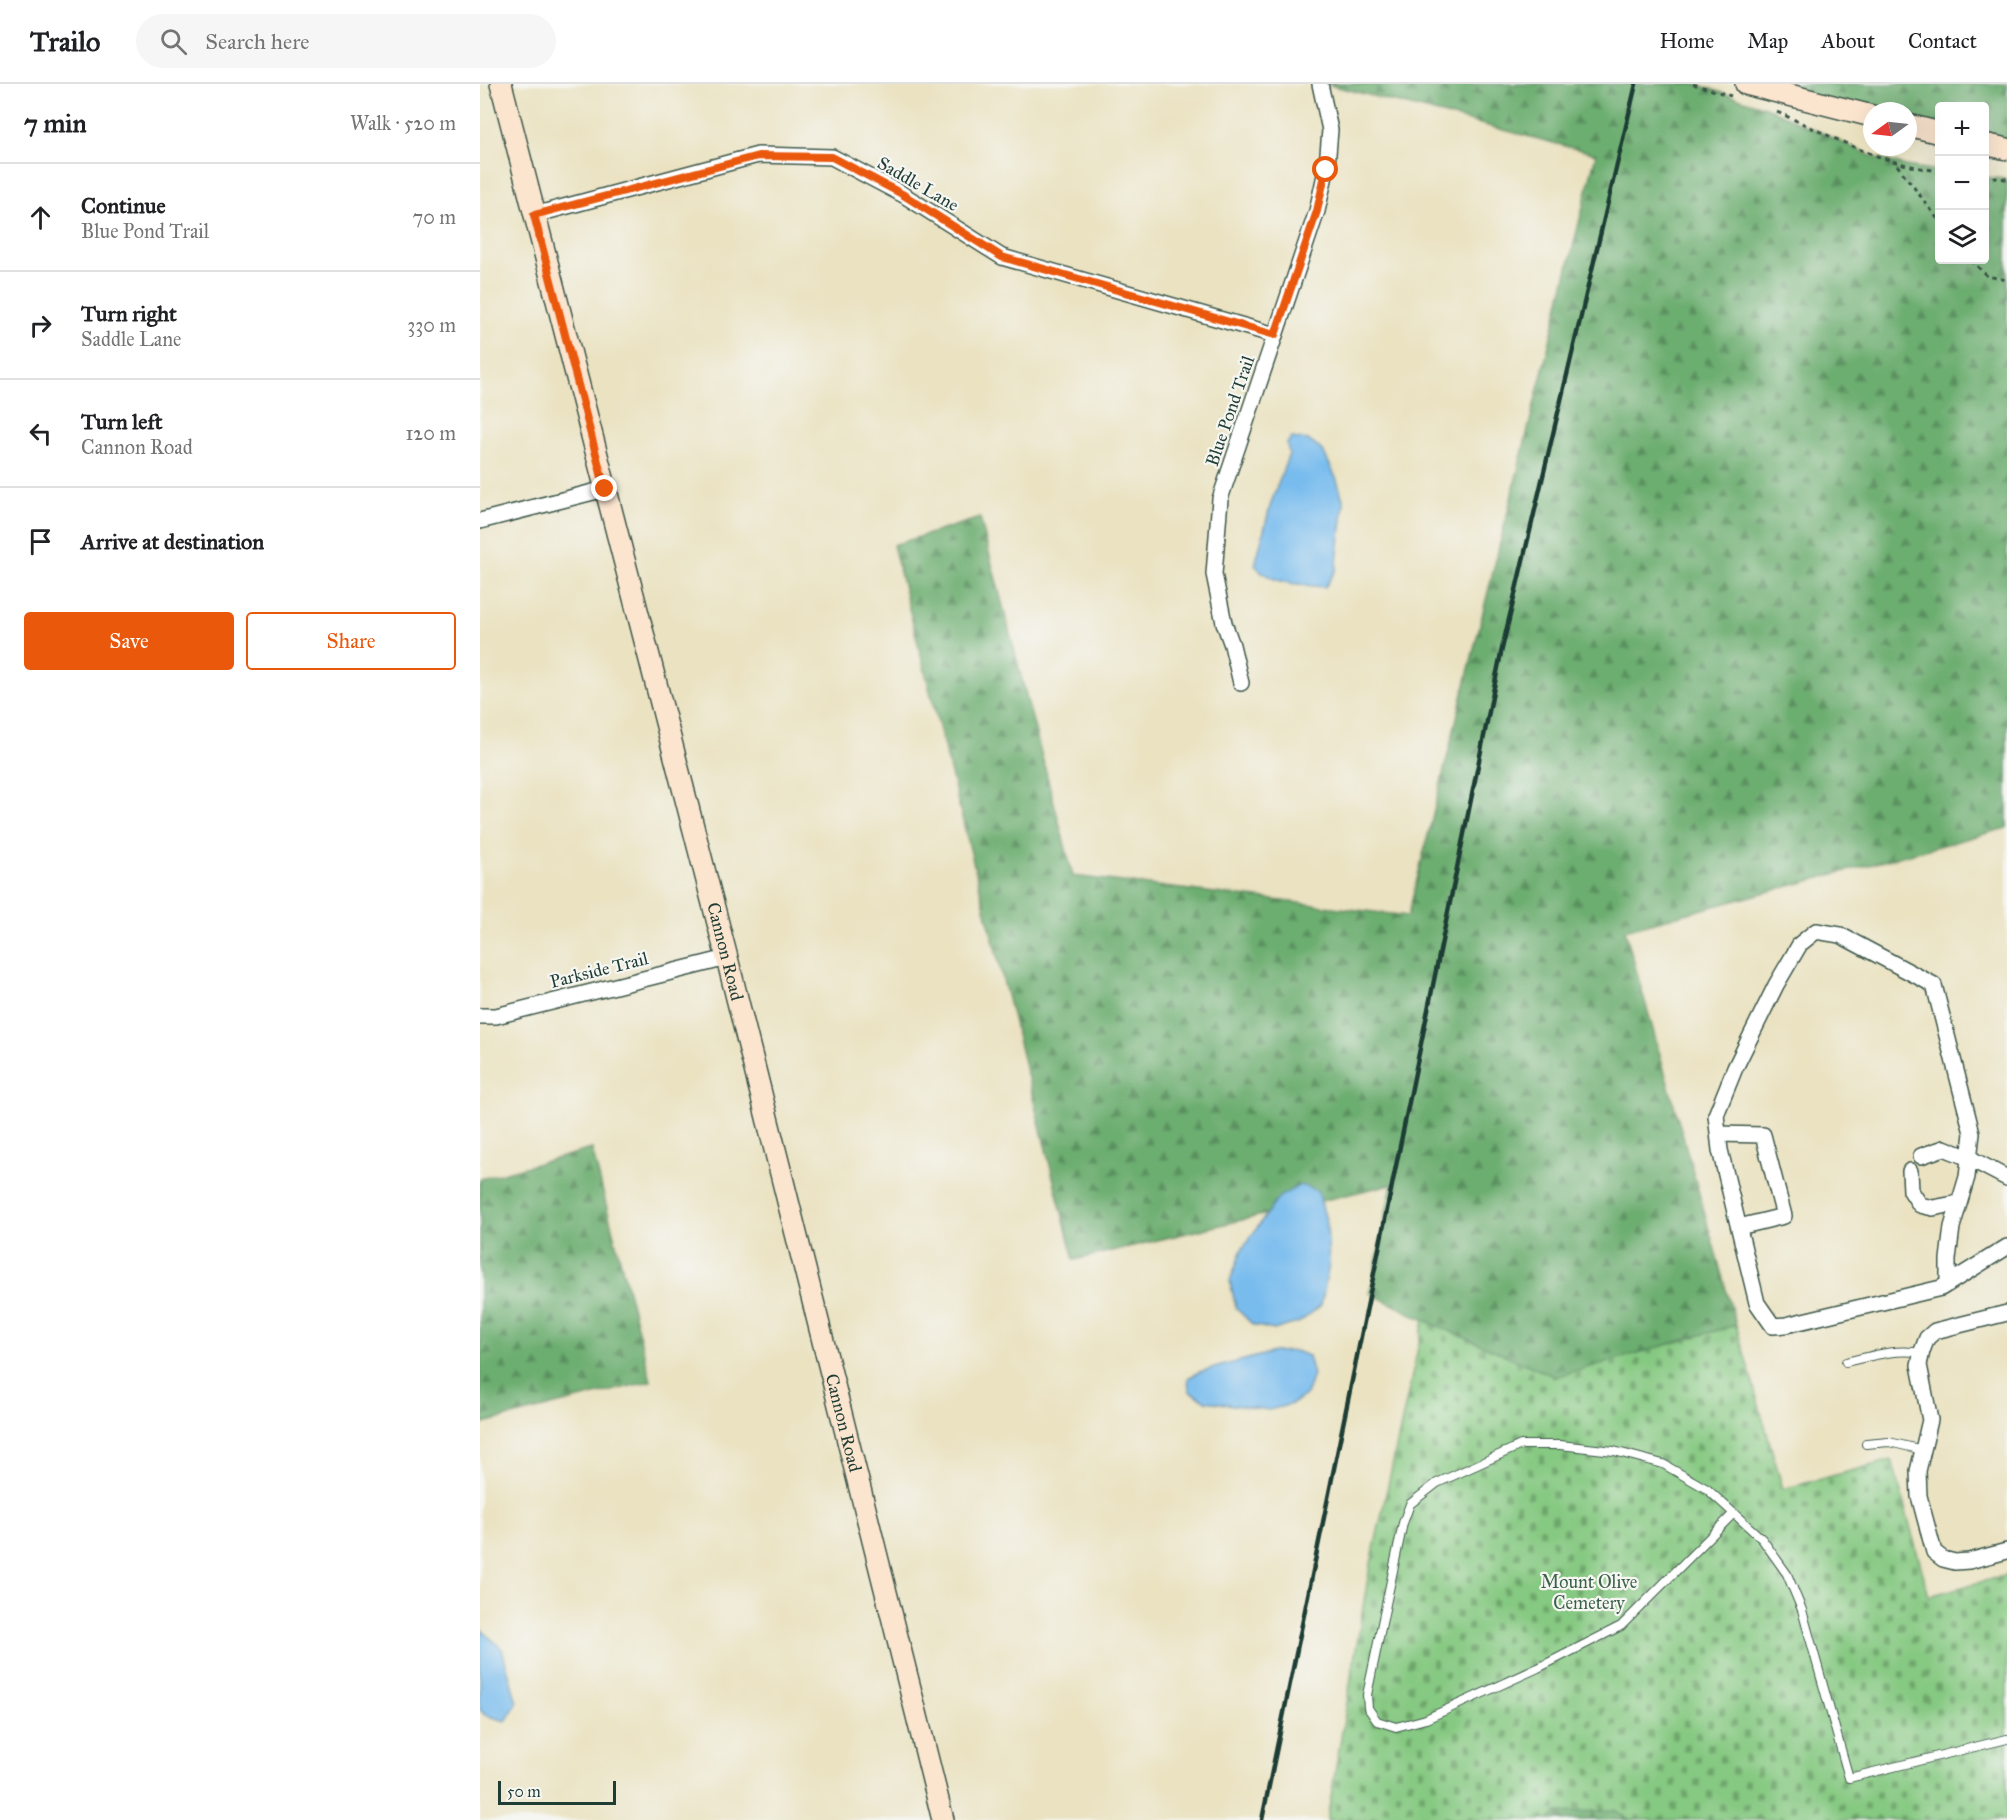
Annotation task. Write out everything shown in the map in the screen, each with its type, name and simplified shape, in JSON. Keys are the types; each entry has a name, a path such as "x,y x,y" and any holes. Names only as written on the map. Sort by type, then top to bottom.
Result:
{"main road":[{"name":"Cannon Road","path":"501,84 727,958 943,1820"},
{"path":"1739,90 1863,114"},
{"path":"1917,127 1935,132"},
{"path":"1989,145 2007,148"}],"street":[{"name":"Blue Pond Trail","path":"1241,683 1224,623 1214,574 1220,500 1317,211 1327,166 1330,130 1320,84"},
{"name":"Saddle Lane","path":"534,215 758,156 832,157 902,194 1002,257 1275,335"},
{"path":"480,521 605,489"},
{"path":"1948,1284 1948,1258 1952,1227 1967,1177 1972,1133 1934,986 1840,934 1816,931 1800,944 1776,985 1735,1068 1716,1115 1720,1150 1757,1303 1773,1326 1786,1325 1941,1288 1948,1284 2007,1247"},
{"name":"Parkside Trail","path":"480,1016 496,1016 727,958"},
{"path":"1719,1134 1763,1135 1784,1216 1738,1227"},
{"path":"1921,1156 1944,1148 2007,1178"},
{"path":"1910,1170 1911,1191 1920,1205 1933,1208 1959,1203"},
{"path":"2007,1313 1935,1331 1927,1338 1919,1365 1930,1420 1918,1471 1919,1496 1934,1552 1943,1559 1955,1562 1970,1561 2007,1551"}],"lane":[{"path":"1846,1362 1891,1351 1904,1350 1921,1353"},
{"path":"1866,1444 1889,1442 1923,1450"},
{"path":"1734,1513 1621,1626 1538,1668 1426,1719 1396,1727 1377,1721 1368,1708 1367,1695 1403,1523 1410,1504 1437,1483 1521,1445 1560,1445 1614,1451 1663,1464 1707,1489 1734,1513 1762,1539 1787,1574 1802,1610 1849,1778 2007,1739"}],"path":[{"path":"1693,84 1739,90"},
{"path":"1768,108 1874,156 1896,164 1935,170"},
{"path":"1896,164 1935,215"},
{"path":"1989,177 2007,179"},
{"path":"1975,264 1987,276 2007,280"}],"green space":[{"path":"1326,84 1693,84 1702,86 1768,108 1863,152 1863,156 1935,170 1935,264 1989,264 1989,177 2007,179 2007,828 1625,930 1736,1325 1555,1377 1424,1320 1370,1293 1392,1184 1074,1260 893,545 980,518 1073,876 1408,916 1596,154"},
{"path":"1746,84 2007,84 2007,149 1989,145 1989,102 1935,102 1935,132 1917,127 1917,102 1863,102 1863,109"},
{"path":"592,1149 651,1381 480,1424 480,1179"},
{"name":"Mount Olive Cemetery","path":"1424,1320 1555,1377 1736,1325 1783,1489 1892,1460 1929,1596 2007,1575 2007,1820 1631,1820 1614,1810 1556,1813 1549,1820 1327,1820 1369,1572"},
{"path":"1614,1810 1631,1820 1549,1820 1556,1813"}],"water":[{"path":"1291,438 1308,440 1323,451 1337,480 1344,503 1336,570 1325,587 1278,580 1261,572 1255,565 1271,503 1289,454 1287,444"},
{"path":"1300,1185 1318,1191 1327,1224 1329,1265 1321,1305 1300,1322 1274,1330 1253,1325 1236,1308 1230,1281 1242,1249 1279,1197"},
{"path":"1296,1351 1308,1356 1313,1375 1306,1395 1292,1404 1269,1410 1206,1401 1189,1391 1188,1378 1199,1372 1274,1352"},
{"path":"480,1628 502,1649 517,1703 506,1721 485,1715 480,1710"}],"railway":[{"path":"1262,1820 1501,653 1636,84"}],"route":[{"path":"605,489 534,215 758,156 832,157 902,194 1002,257 1275,335 1317,211 1326,170"}]}
